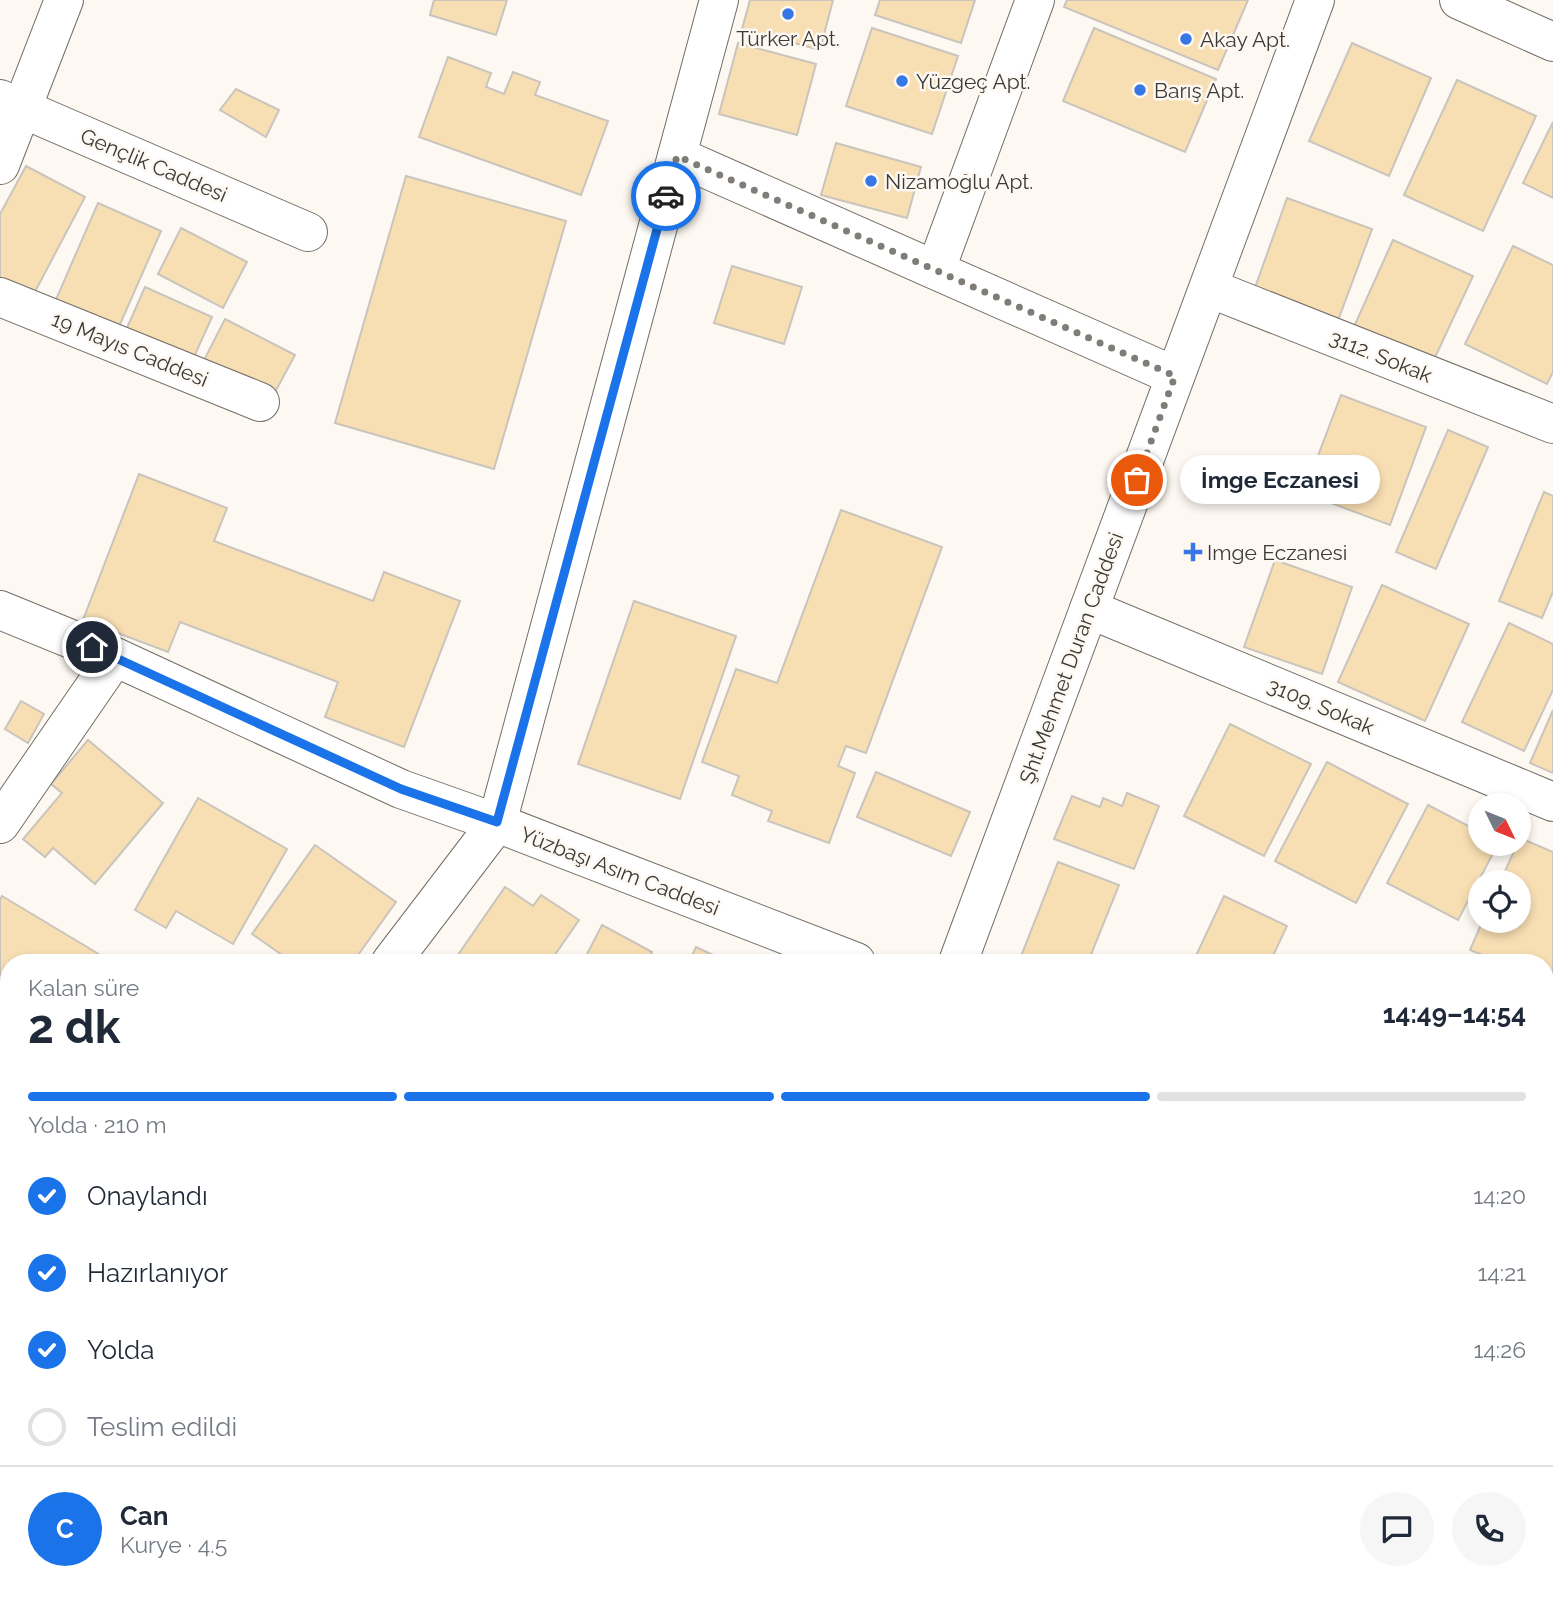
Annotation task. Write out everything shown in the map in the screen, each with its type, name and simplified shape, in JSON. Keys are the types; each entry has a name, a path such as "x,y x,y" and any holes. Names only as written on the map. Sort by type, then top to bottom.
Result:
{"street":[{"path":"0,165 11,103 64,0"},
{"path":"397,954 497,822 719,0"},
{"path":"936,269 1035,0"},
{"name":"Şht.Mehmet Duran Caddesi","path":"961,954 1315,0"},
{"path":"1459,0 1553,42"},
{"name":"Gençlik Caddesi","path":"11,103 308,232"},
{"path":"677,156 1175,376"},
{"name":"3112. Sokak","path":"1209,288 1553,424"},
{"name":"19 Mayıs Caddesi","path":"0,297 260,402"},
{"name":"Yüzbaşı Asım Caddesi","path":"0,610 115,657 401,789 497,822 835,954"},
{"name":"3109. Sokak","path":"1089,610 1553,802"},
{"path":"0,824 115,657"}],"building":[{"path":"434,0 507,0 496,35 430,15"},
{"name":"Türker Apt.","path":"750,0 833,0 820,50 742,29"},
{"path":"880,0 975,0 961,43 875,15"},
{"name":"Akay Apt.","path":"1067,0 1248,0 1218,70 1064,7"},
{"name":"Yüzgeç Apt.","path":"872,28 958,56 932,134 846,106"},
{"name":"Barış Apt.","path":"1094,28 1216,79 1185,152 1063,101"},
{"path":"738,43 816,64 797,135 719,114"},
{"path":"1352,43 1431,78 1389,176 1309,141"},
{"path":"448,57 491,73 486,87 504,94 513,72 540,82 535,95 608,121 581,195 419,137"},
{"path":"1457,80 1536,116 1483,231 1404,195"},
{"path":"236,89 279,110 266,137 220,110"},
{"path":"1553,122 1553,198 1523,183"},
{"name":"Nizamoğlu Apt.","path":"836,143 921,167 907,218 821,195"},
{"path":"26,166 85,197 29,303 0,288 0,214"},
{"path":"406,176 566,221 494,469 335,423"},
{"path":"1287,198 1372,229 1336,326 1252,296"},
{"path":"98,203 161,231 114,338 51,311"},
{"path":"181,228 247,262 223,308 158,274"},
{"path":"1393,240 1473,276 1431,366 1352,331"},
{"path":"1513,246 1553,265 1553,372 1547,384 1465,344"},
{"path":"732,266 802,287 784,344 714,323"},
{"path":"145,287 212,317 189,368 122,339"},
{"path":"225,319 295,355 273,396 204,360"},
{"path":"1341,395 1426,427 1390,525 1304,493"},
{"path":"1448,430 1488,447 1436,569 1396,552"},
{"path":"139,474 227,508 214,541 373,601 384,572 460,601 404,747 325,717 338,682 180,622 168,652 83,620"},
{"path":"1544,492 1553,496 1553,592 1542,618 1499,601"},
{"path":"841,510 942,547 866,753 846,746 838,766 855,773 829,843 768,821 772,811 732,795 739,776 702,762 736,669 777,683"},
{"path":"1275,560 1352,587 1322,674 1244,647"},
{"path":"1382,585 1469,624 1425,721 1338,682"},
{"path":"634,601 736,636 680,799 578,764"},
{"path":"1509,623 1553,644 1553,690 1524,751 1462,722"},
{"path":"21,701 44,714 28,743 5,729"},
{"path":"1553,710 1553,773 1530,763"},
{"path":"1230,724 1311,764 1264,856 1184,816"},
{"path":"88,740 163,803 95,884 53,848 45,857 23,839 62,793 51,784"},
{"path":"1327,762 1408,804 1356,903 1275,861"},
{"path":"876,772 970,812 951,856 857,817"},
{"path":"1127,793 1159,806 1134,869 1054,839 1072,796 1100,807 1103,798 1122,806"},
{"path":"198,798 287,849 233,944 176,911 166,928 135,910"},
{"path":"1428,805 1468,826 1468,856 1492,856 1484,870 1468,870 1468,901 1458,920 1387,883"},
{"path":"1531,843 1553,852 1553,954 1480,954 1470,950 1477,933 1531,933 1531,870 1505,870 1512,856 1531,856"},
{"path":"315,845 396,902 359,954 281,954 252,934"},
{"path":"1058,862 1119,885 1091,954 1022,954"},
{"path":"505,887 533,906 541,895 579,920 556,954 459,954"},
{"path":"2,896 99,954 0,954"},
{"path":"1224,896 1287,926 1274,954 1197,954"},
{"path":"602,925 652,952 651,954 587,954"},
{"path":"696,947 711,954 693,954"}],"way so far":[{"path":"666,196 677,156 1175,376 1137,480"}],"place":[{"name":"Türker Apt.","path":"788,14"},
{"name":"Akay Apt.","path":"1186,39"},
{"name":"Yüzgeç Apt.","path":"902,81"},
{"name":"Barış Apt.","path":"1140,90"},
{"name":"Nizamoğlu Apt.","path":"871,181"},
{"name":"İmge Eczanesi","path":"1137,480"},
{"name":"Imge Eczanesi","path":"1193,552"}],"route":[{"path":"92,647 401,789 497,822 666,196"}]}
